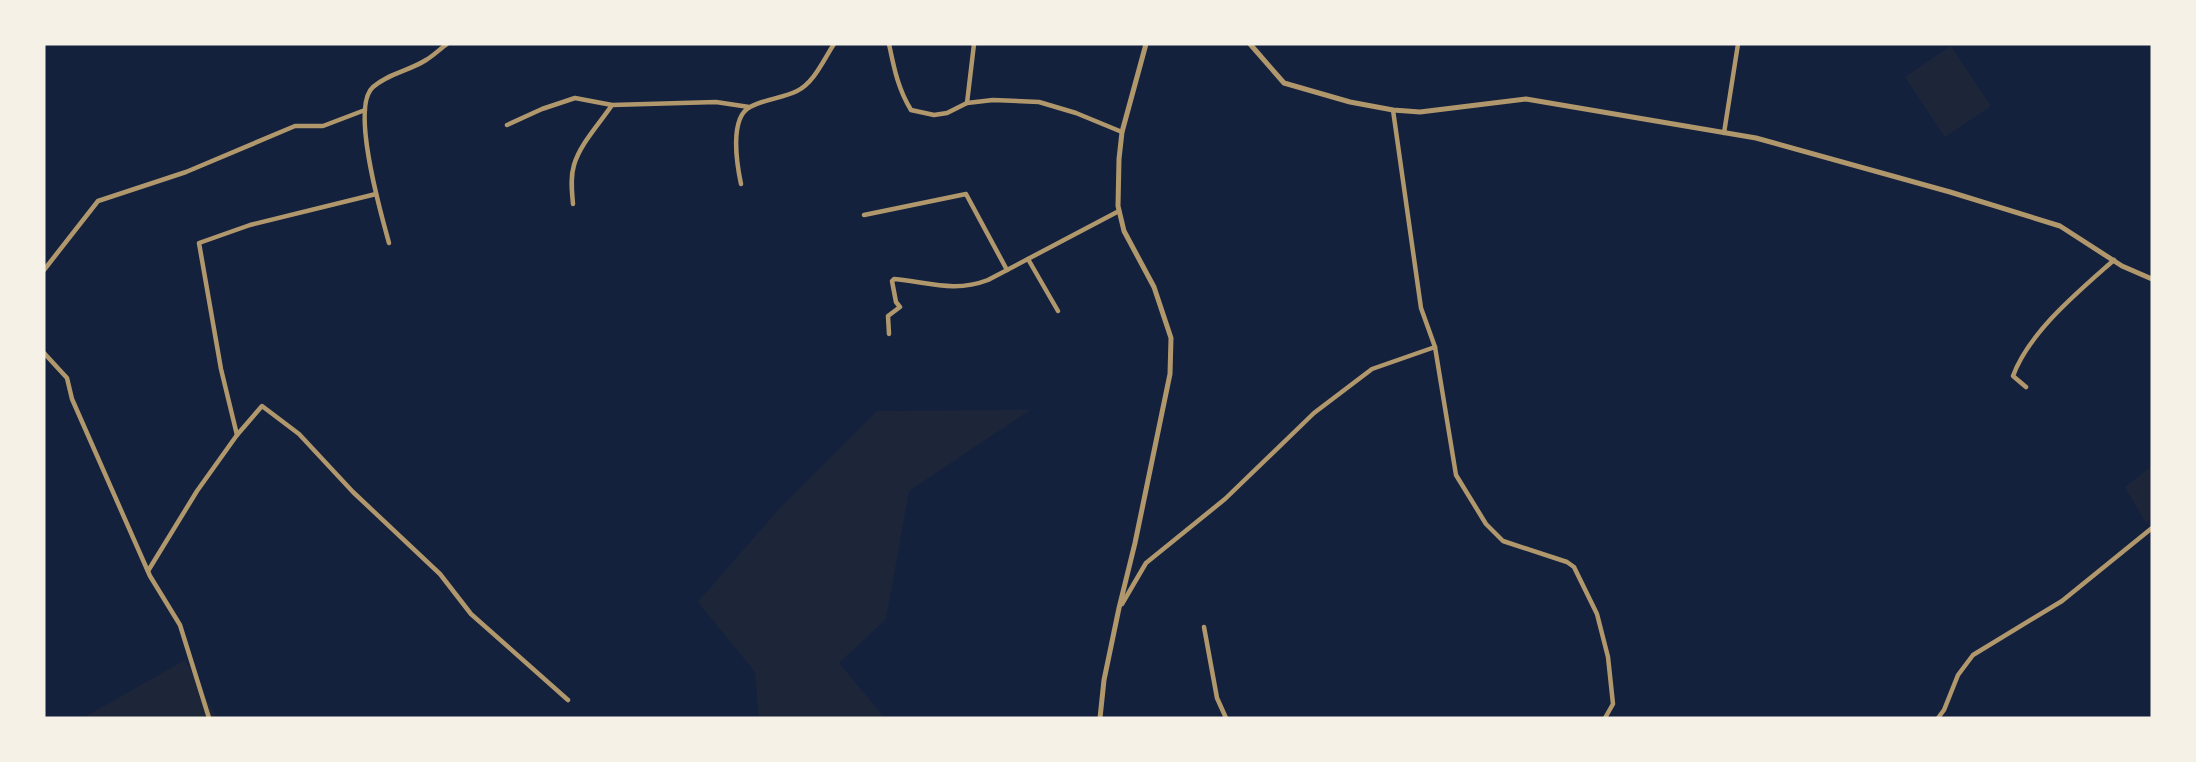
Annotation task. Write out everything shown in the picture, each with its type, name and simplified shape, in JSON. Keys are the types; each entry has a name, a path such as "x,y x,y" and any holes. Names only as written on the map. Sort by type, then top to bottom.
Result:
{"street":[{"path":"389,243 371,177 365,110 370,89 386,77 426,61 447,44"},
{"path":"741,184 735,154 742,114 749,107 799,90 813,77 834,44"},
{"path":"889,44 895,73 911,110 934,115 947,113 967,103 993,100 1039,102 1076,113 1122,132"},
{"path":"967,103 974,44"},
{"path":"1100,718 1104,680 1170,374 1171,338 1154,287 1124,231 1119,211 1122,132 1146,44"},
{"path":"1250,44 1284,83 1332,99 1420,112 1526,99 1756,138 1937,188 2060,226 2122,266 2152,279"},
{"path":"1724,133 1738,44"},
{"path":"507,125 575,98 612,104 716,102 749,107"},
{"path":"573,204 571,181 574,165 582,148 612,104"},
{"path":"44,270 98,201 186,172 295,126 323,126 365,110"},
{"path":"1393,110 1421,308 1435,347 1457,475 1486,524 1503,541 1567,562 1574,567 1597,614 1608,657 1613,704 1605,718"},
{"path":"237,435 221,369 199,243 250,225 376,194"},
{"path":"864,215 965,194 1007,270"},
{"path":"889,334 888,316 900,307 896,302 892,281 894,279 952,287 971,286 1119,211"},
{"path":"1027,259 1058,310"},
{"path":"2026,387 2013,376 2020,358 2042,330 2113,260"},
{"path":"1119,608 1146,563 1225,499 1314,414 1373,369 1435,347"},
{"path":"44,353 67,378 72,399 148,571 180,625 209,718"},
{"path":"148,571 237,435 262,406 299,434 353,492 440,574 471,614 568,700"},
{"path":"1938,718 1958,675 1973,655 2062,601 2152,529"},
{"path":"1204,627 1217,698 1226,718"}],"shaded area":[{"path":"1951,46 1991,106 1945,137 1905,77"},
{"path":"1030,410 909,491 886,619 839,663 885,718 759,718 755,672 698,602 778,510 877,411"},
{"path":"2152,466 2152,517 2146,523 2125,487"},
{"path":"185,660 217,718 83,718"}]}
